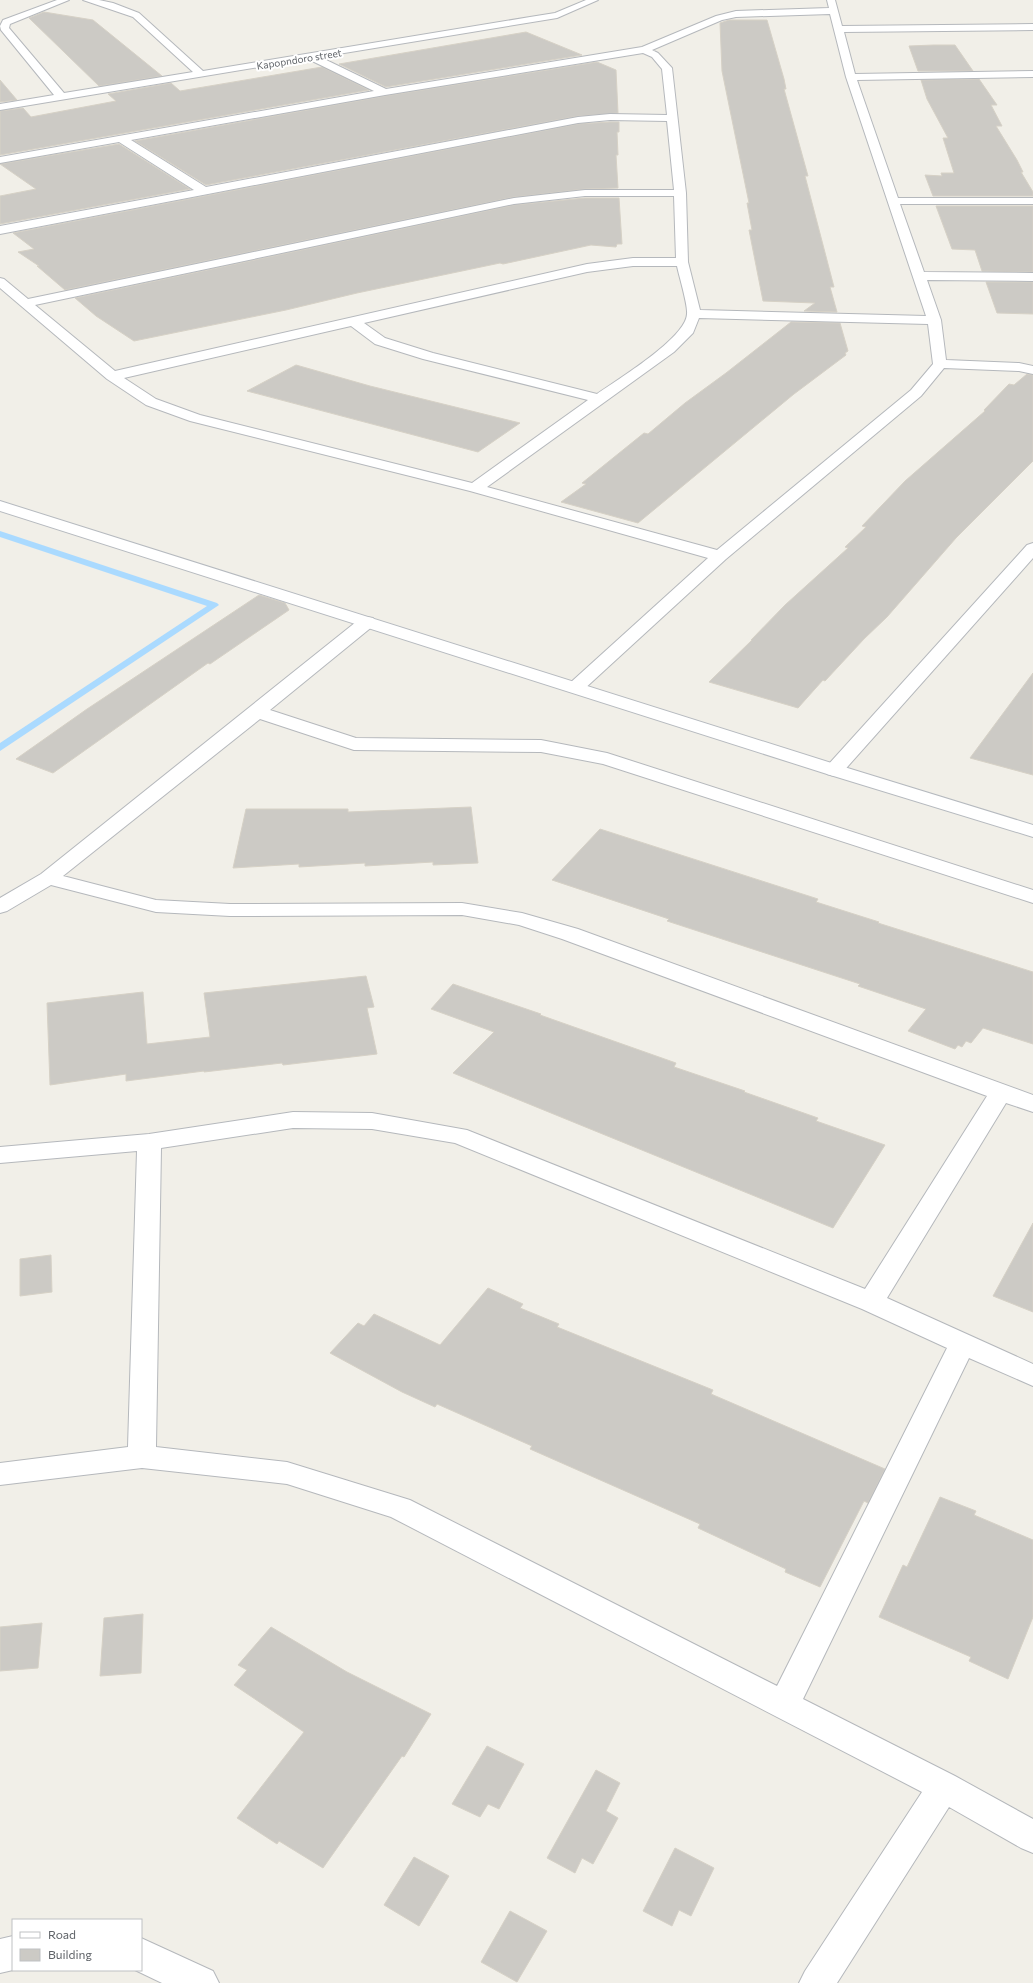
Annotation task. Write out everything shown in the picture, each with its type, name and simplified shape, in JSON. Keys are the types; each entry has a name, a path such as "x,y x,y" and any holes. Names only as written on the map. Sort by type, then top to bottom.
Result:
{"street":[{"path":"62,98 4,28 6,22 16,17 66,0"},
{"path":"87,0 113,6 136,15 202,75"},
{"name":"Kapopndoro street","path":"0,107 530,20 557,15 594,0"},
{"path":"0,160 384,92 644,50 725,16 832,6 851,77 934,320 940,364 916,393 720,556 576,687"},
{"path":"839,29 1033,27"},
{"path":"476,488 669,349 688,330 694,314 682,262 680,193 667,68 655,55 644,50"},
{"path":"311,57 384,92"},
{"path":"851,77 1033,74"},
{"path":"0,230 578,120 610,117 673,118"},
{"path":"120,138 204,191"},
{"path":"25,303 514,200 585,194 680,193"},
{"path":"894,201 1033,201"},
{"path":"112,376 355,322 587,268 633,262 682,262"},
{"path":"920,276 1033,277"},
{"path":"0,282 112,376 151,402 195,418 476,488 720,556"},
{"path":"694,314 934,320"},
{"path":"355,322 380,341 428,356 599,399"},
{"path":"940,364 1019,367 1033,370"},
{"path":"0,506 576,687 834,770 1033,831"},
{"path":"834,770 1033,548"},
{"path":"0,907 48,878 257,712 367,622"},
{"path":"257,712 354,744 541,746 607,759 1033,897"},
{"path":"48,878 156,906 230,910 462,909 522,919 570,934 1033,1104"},
{"path":"871,1302 1000,1093"},
{"path":"0,1155 149,1142 293,1120 372,1120 459,1136 871,1302 1033,1376"},
{"path":"142,1457 149,1142"},
{"path":"784,1705 963,1344"},
{"path":"0,1474 142,1457 286,1473 400,1508 944,1787 1033,1837"},
{"path":"817,1983 944,1787"},
{"path":"0,1956 12,1953"},
{"path":"142,1955 201,1983"}],"building":[{"path":"44,12 93,20 162,76 99,86 29,18"},
{"path":"729,20 767,20 784,79 786,89 784,89 808,176 805,176 834,287 830,287 837,312 804,311 815,303 763,301 749,230 752,230 747,203 749,203 722,71 720,23"},
{"path":"526,32 582,55 386,87 339,64"},
{"path":"955,45 973,71 918,71 909,46"},
{"path":"597,62 616,70 618,113 578,116 206,185 135,141 385,96"},
{"path":"322,67 369,90 0,155 0,111 23,108 31,117 116,101 108,94 171,83 180,91"},
{"path":"979,79 997,105 991,105 1002,126 996,126 1017,160 1023,172 1021,172 1033,192 1033,196 933,196 925,175 942,176 941,173 954,173 943,138 948,138 927,99 921,80"},
{"path":"0,80 17,100 0,102"},
{"path":"619,122 619,132 617,132 618,155 616,155 618,188 585,189 514,197 65,290 37,266 39,266 18,252 34,249 13,233 578,124"},
{"path":"119,144 190,189 0,224 0,196 36,189 0,164"},
{"path":"585,198 619,198 622,244 617,244 616,247 591,245 503,264 500,263 357,293 286,310 134,341 96,316 75,298 514,205"},
{"path":"936,206 1033,206 1033,272 982,271 975,250 952,249"},
{"path":"986,282 1033,282 1033,314 997,313"},
{"path":"791,322 840,323 848,351 845,353 846,355 794,394 638,523 561,502 586,484 582,483 644,433 648,434 685,403"},
{"path":"296,365 370,386 520,423 478,452 247,391"},
{"path":"1027,374 1033,375 1033,461 956,538 887,617 864,639 825,681 823,680 798,708 709,682 785,605 848,548 845,547 866,527 862,526 905,481 985,411 984,410 1009,384 1014,385"},
{"path":"259,595 285,603 289,610 210,664 208,663 53,773 16,759 87,709"},
{"path":"1033,673 1033,775 970,758"},
{"path":"471,807 478,863 433,865 433,862 365,866 365,863 299,867 299,864 233,868 246,809 348,809 348,812"},
{"path":"600,829 818,899 816,902 879,922 878,923 1033,972 1033,1044 983,1028 971,1043 966,1041 962,1047 958,1045 955,1049 908,1031 926,1009 858,986 860,984 667,921 669,919 552,880"},
{"path":"366,976 374,1007 367,1008 377,1054 283,1065 282,1063 204,1071 126,1081 126,1074 50,1085 47,1003 143,992 147,1044 210,1037 204,993"},
{"path":"453,984 676,1063 674,1067 745,1091 744,1092 818,1118 816,1121 885,1145 833,1228 453,1073 494,1032 431,1009"},
{"path":"1033,1223 1033,1312 993,1296"},
{"path":"51,1255 52,1292 20,1296 20,1259"},
{"path":"488,1288 523,1304 520,1308 559,1324 557,1327 713,1390 711,1394 885,1469 868,1503 864,1501 820,1587 785,1572 786,1569 698,1528 700,1524 530,1449 532,1446 437,1404 435,1407 402,1392 330,1353 358,1323 364,1326 374,1314 440,1345"},
{"path":"940,1497 976,1511 974,1515 1033,1540 1033,1617 1008,1679 969,1661 971,1657 879,1617 903,1565 907,1567"},
{"path":"143,1614 141,1673 100,1676 104,1618"},
{"path":"42,1623 38,1668 0,1671 0,1627"},
{"path":"271,1627 347,1672 431,1714 404,1757 402,1756 323,1868 279,1841 277,1844 237,1818 304,1732 234,1685 247,1670 238,1665"},
{"path":"487,1746 524,1764 499,1809 488,1804 480,1817 452,1804"},
{"path":"596,1770 620,1783 606,1811 618,1818 593,1864 582,1858 575,1873 547,1858"},
{"path":"675,1848 714,1868 691,1916 679,1910 672,1926 643,1911"},
{"path":"414,1857 449,1876 419,1926 384,1905"},
{"path":"510,1911 547,1931 517,1982 481,1962"}],"waterway":[{"path":"0,534 214,605 0,748"}]}
